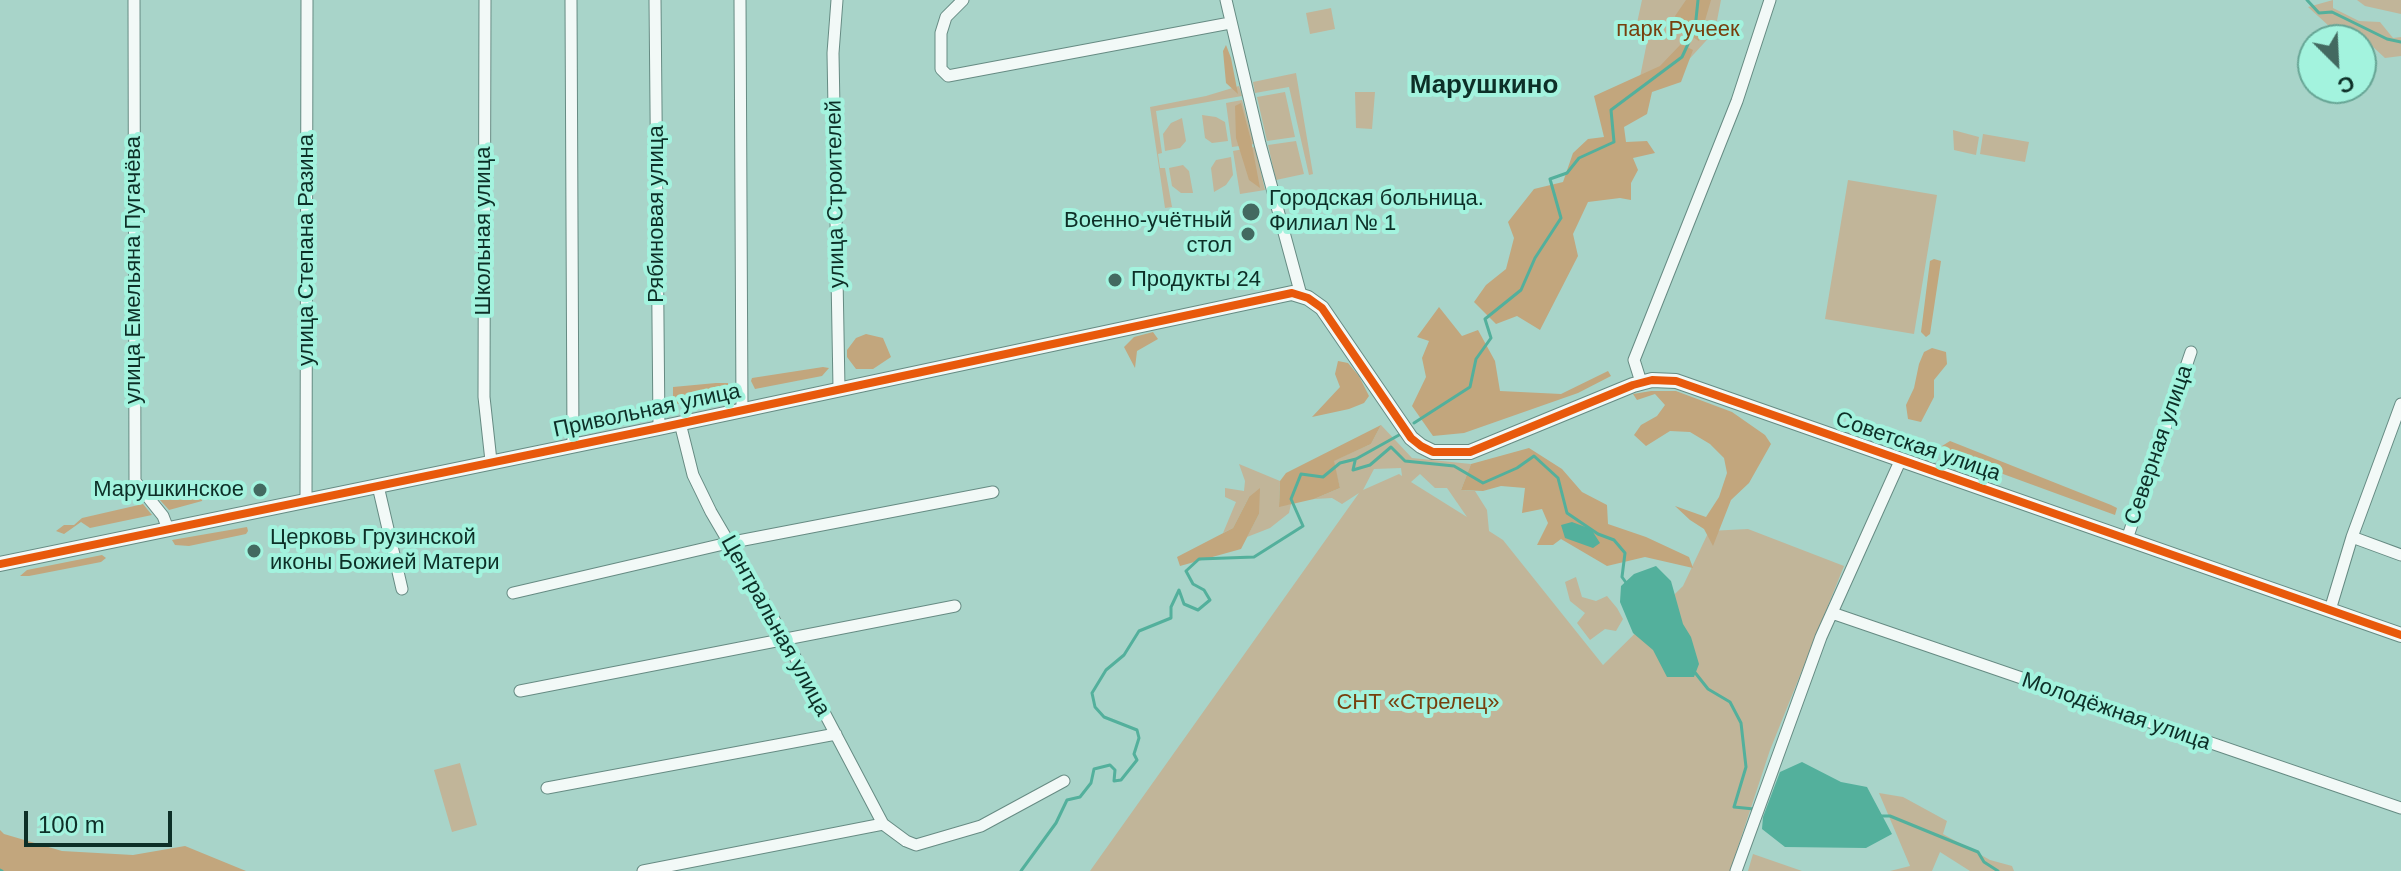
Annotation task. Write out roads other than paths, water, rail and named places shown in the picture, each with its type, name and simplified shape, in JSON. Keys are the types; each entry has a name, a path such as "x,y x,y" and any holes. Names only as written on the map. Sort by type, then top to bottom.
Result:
{"street":[{"name":"улица Емельяна Пугачёва","path":"134,0 135,481 163,516 168,529"},
{"name":"улица Степана Разина","path":"306,500 307,0"},
{"name":"Школьная улица","path":"485,0 484,397 491,461"},
{"path":"571,0 573,444"},
{"name":"Рябиновая улица","path":"655,0 659,428"},
{"path":"740,0 742,410"},
{"name":"улица Строителей","path":"837,0 833,53 839,388"},
{"path":"963,0 946,17 941,33 941,69 948,76 1230,23"},
{"path":"1226,0 1301,295"},
{"path":"1641,382 1634,360 1737,101 1770,0"},
{"name":"Привольная улица","path":"0,564 659,428 1287,293 1301,295"},
{"name":"Советская улица","path":"1301,295 1317,304 1331,318 1411,438 1424,449 1442,453 1470,452 1641,382 1681,382 2401,635"},
{"name":"Северная улица","path":"2127,539 2191,352"},
{"path":"2330,610 2352,537 2401,404"},
{"name":"Центральная улица","path":"680,423 693,475 728,543 786,640 883,824"},
{"path":"1736,871 1832,613 1901,459"},
{"path":"378,486 402,589"},
{"path":"513,593 728,543 993,492"},
{"path":"2352,537 2401,555"},
{"path":"520,691 955,606"},
{"name":"Молодёжная улица","path":"1832,613 2401,808"},
{"path":"547,788 836,734"},
{"path":"643,871 883,824 916,845 981,826 1064,781"}],"waterway":[{"path":"1414,423 1470,387 1476,359 1491,338 1485,319 1521,290 1535,258 1561,218 1550,179 1567,173 1579,158 1614,142 1611,110 1682,57 1695,29 1698,0"},
{"path":"2307,0 2319,13 2332,12 2387,39 2401,42"},
{"path":"1021,871 1056,823 1067,800 1080,797 1091,783 1094,769 1110,765 1115,770 1114,781 1121,780 1137,760 1134,754 1139,738 1137,730 1104,717 1095,707 1092,693 1106,670 1124,655 1139,631 1171,618 1171,607 1179,590 1184,604 1198,610 1210,600 1204,590 1193,584 1186,571 1199,559 1254,557 1303,526 1291,499 1301,474 1323,477 1340,463 1356,459 1399,435"},
{"path":"1355,461 1353,470 1370,465 1391,447 1405,461 1454,466 1483,483 1517,468 1534,456 1558,478 1567,513 1598,534 1614,540 1625,553 1622,577 1627,584"},
{"path":"1693,670 1708,689 1730,702 1741,723 1746,767 1734,807 1754,809"},
{"path":"1881,816 1890,816 1978,852 1984,862 1998,871"}],"place":[{"name":"Городская больница. Филиал № 1","path":"1251,212"},
{"name":"Военно-учётный стол","path":"1248,234"},
{"name":"Продукты 24","path":"1115,280"},
{"name":"Марушкинское","path":"260,490"},
{"name":"Церковь Грузинской иконы Божией Матери","path":"254,551"}],"district":[{"name":"Марушкино","path":"1484,86"}],"park label":[{"name":"парк Ручеек","path":"1678,30"},
{"name":"СНТ «Стрелец»","path":"1418,703"}]}
